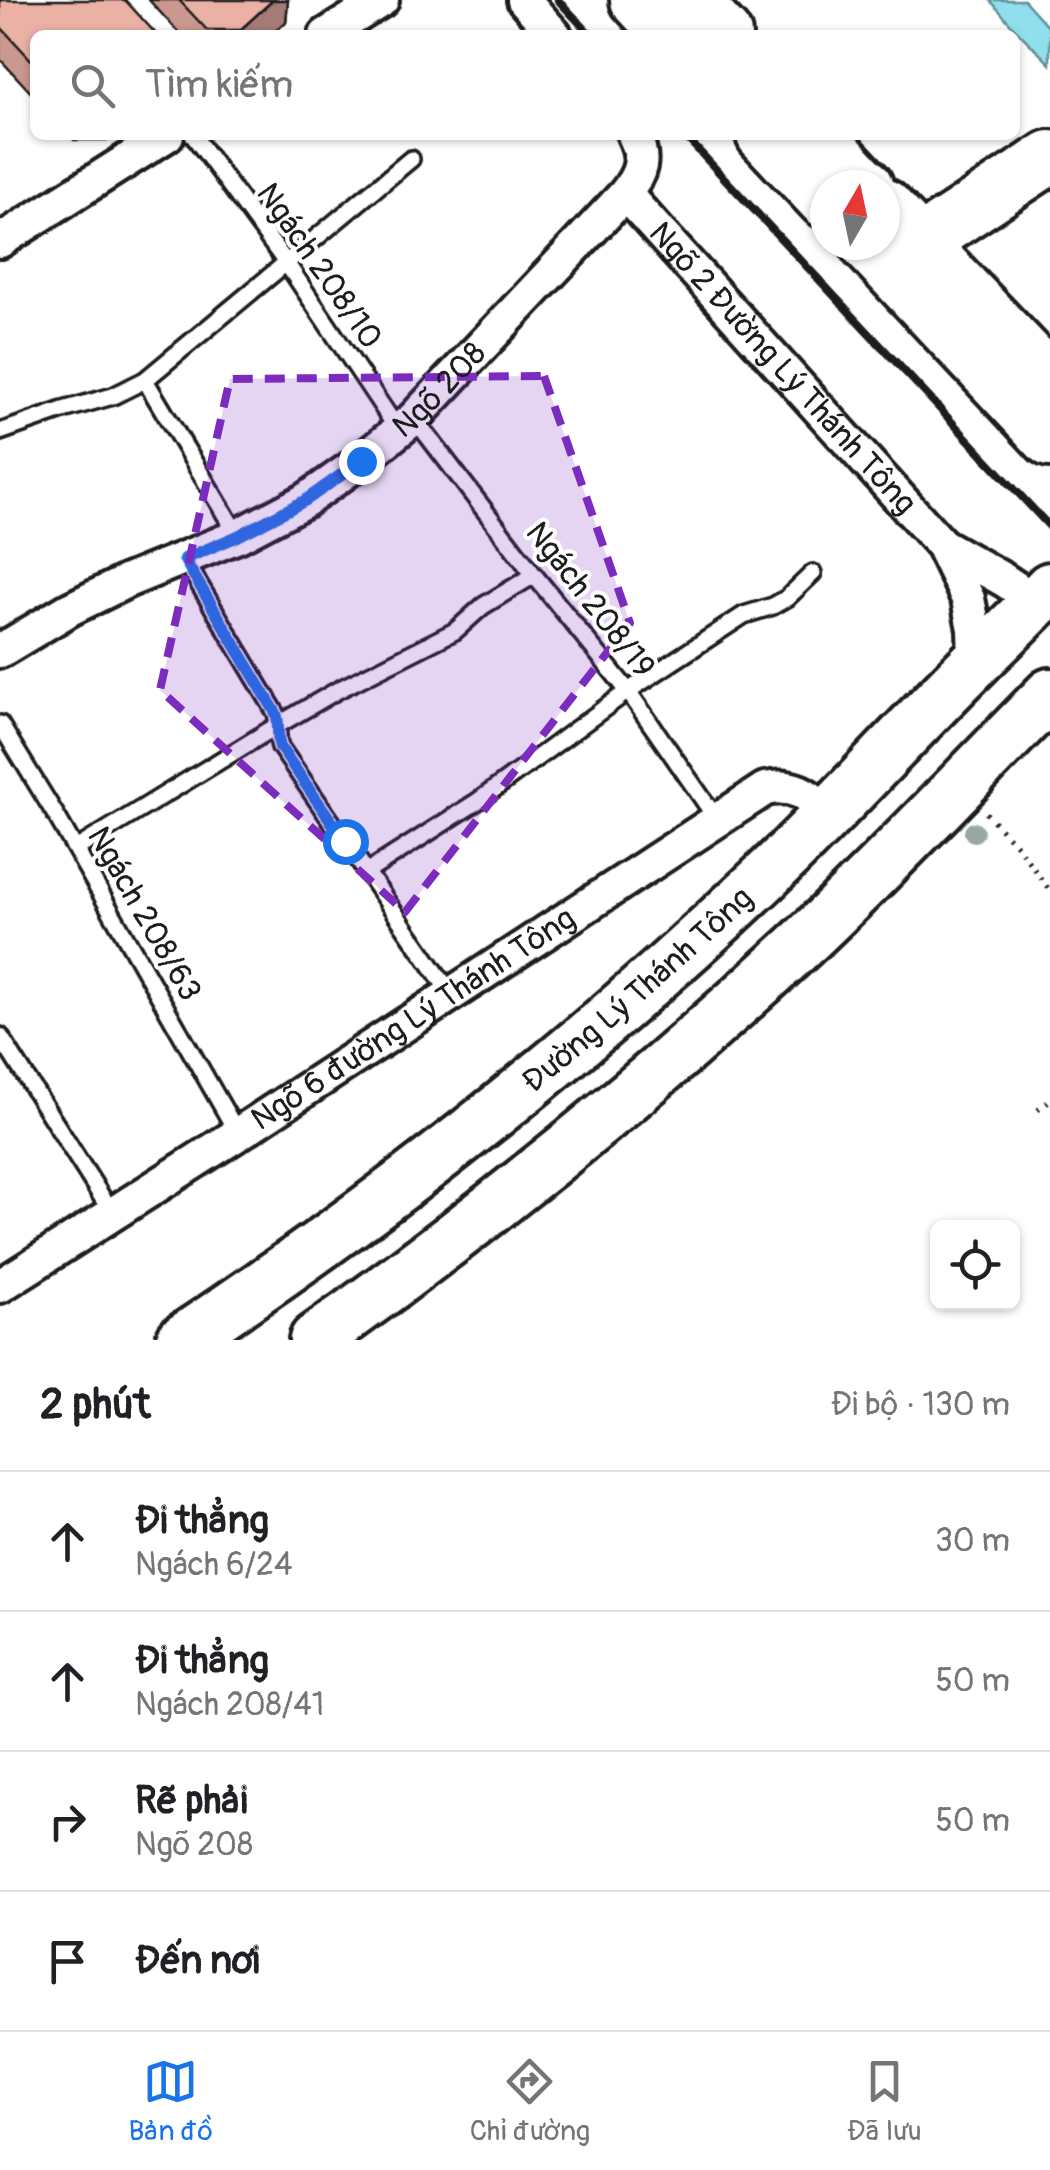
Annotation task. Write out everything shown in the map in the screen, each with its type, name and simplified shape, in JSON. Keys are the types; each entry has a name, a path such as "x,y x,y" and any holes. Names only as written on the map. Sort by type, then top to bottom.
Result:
{"highway":[{"path":"636,0 665,30"},
{"path":"692,0 719,30"},
{"path":"768,140 810,184"},
{"path":"823,140 852,170"},
{"path":"920,243 1050,157"},
{"path":"900,222 1050,380"},
{"path":"881,260 1050,440"}],"main road":[{"name":"Đường Lý Thánh Tông","path":"182,1340 346,1227 599,1025 830,813 1044,595"},
{"path":"314,1340 394,1284 647,1081 839,908 1050,694"},
{"path":"719,918 768,974"}],"street":[{"path":"334,30 382,0"},
{"path":"524,0 551,30"},
{"path":"0,241 159,140"},
{"name":"Ngõ 208","path":"0,651 127,581 238,536 306,500 361,461 406,424 624,194 640,167 641,150 636,140"},
{"name":"Ngõ 2 Đường Lý Thánh Tông","path":"624,194 942,544 968,599 975,662"},
{"name":"Ngõ 2 Đường Lý Thánh Tông","path":"942,544 1004,580 1044,595"},
{"name":"Ngõ 6 đường Lý Thánh Tông","path":"0,1286 766,789 797,789 830,813"}],"lane":[{"name":"Ngách 208/10","path":"197,140 406,424"},
{"path":"0,432 112,396 145,380 411,159"},
{"path":"145,380 238,536"},
{"name":"Ngách 208/19","path":"406,424 628,691 718,820"},
{"path":"184,559 276,713 280,747 451,994"},
{"path":"367,872 478,801 628,691 744,615 787,598 813,574"},
{"path":"76,849 338,690 455,631 483,606 534,575"},
{"name":"Ngách 208/63","path":"0,724 238,1134"},
{"path":"0,1036 112,1214"}],"path":[{"path":"960,785 1018,847 1050,890"},
{"path":"1038,1110 1050,1100"}],"highlighted area":[{"path":"544,376 630,623 405,912 160,690 230,379"}],"water":[{"path":"990,0 1024,0 1050,29 1050,64 1020,30"}],"building":[{"path":"0,0 125,0 152,30 30,30 30,59 0,26"},
{"path":"179,0 273,0 240,30 207,30"}],"railway":[{"path":"558,0 586,30"},
{"path":"689,140 1050,527"}],"route":[{"path":"345,841 280,747 276,713 184,559 306,500 361,461"}]}
